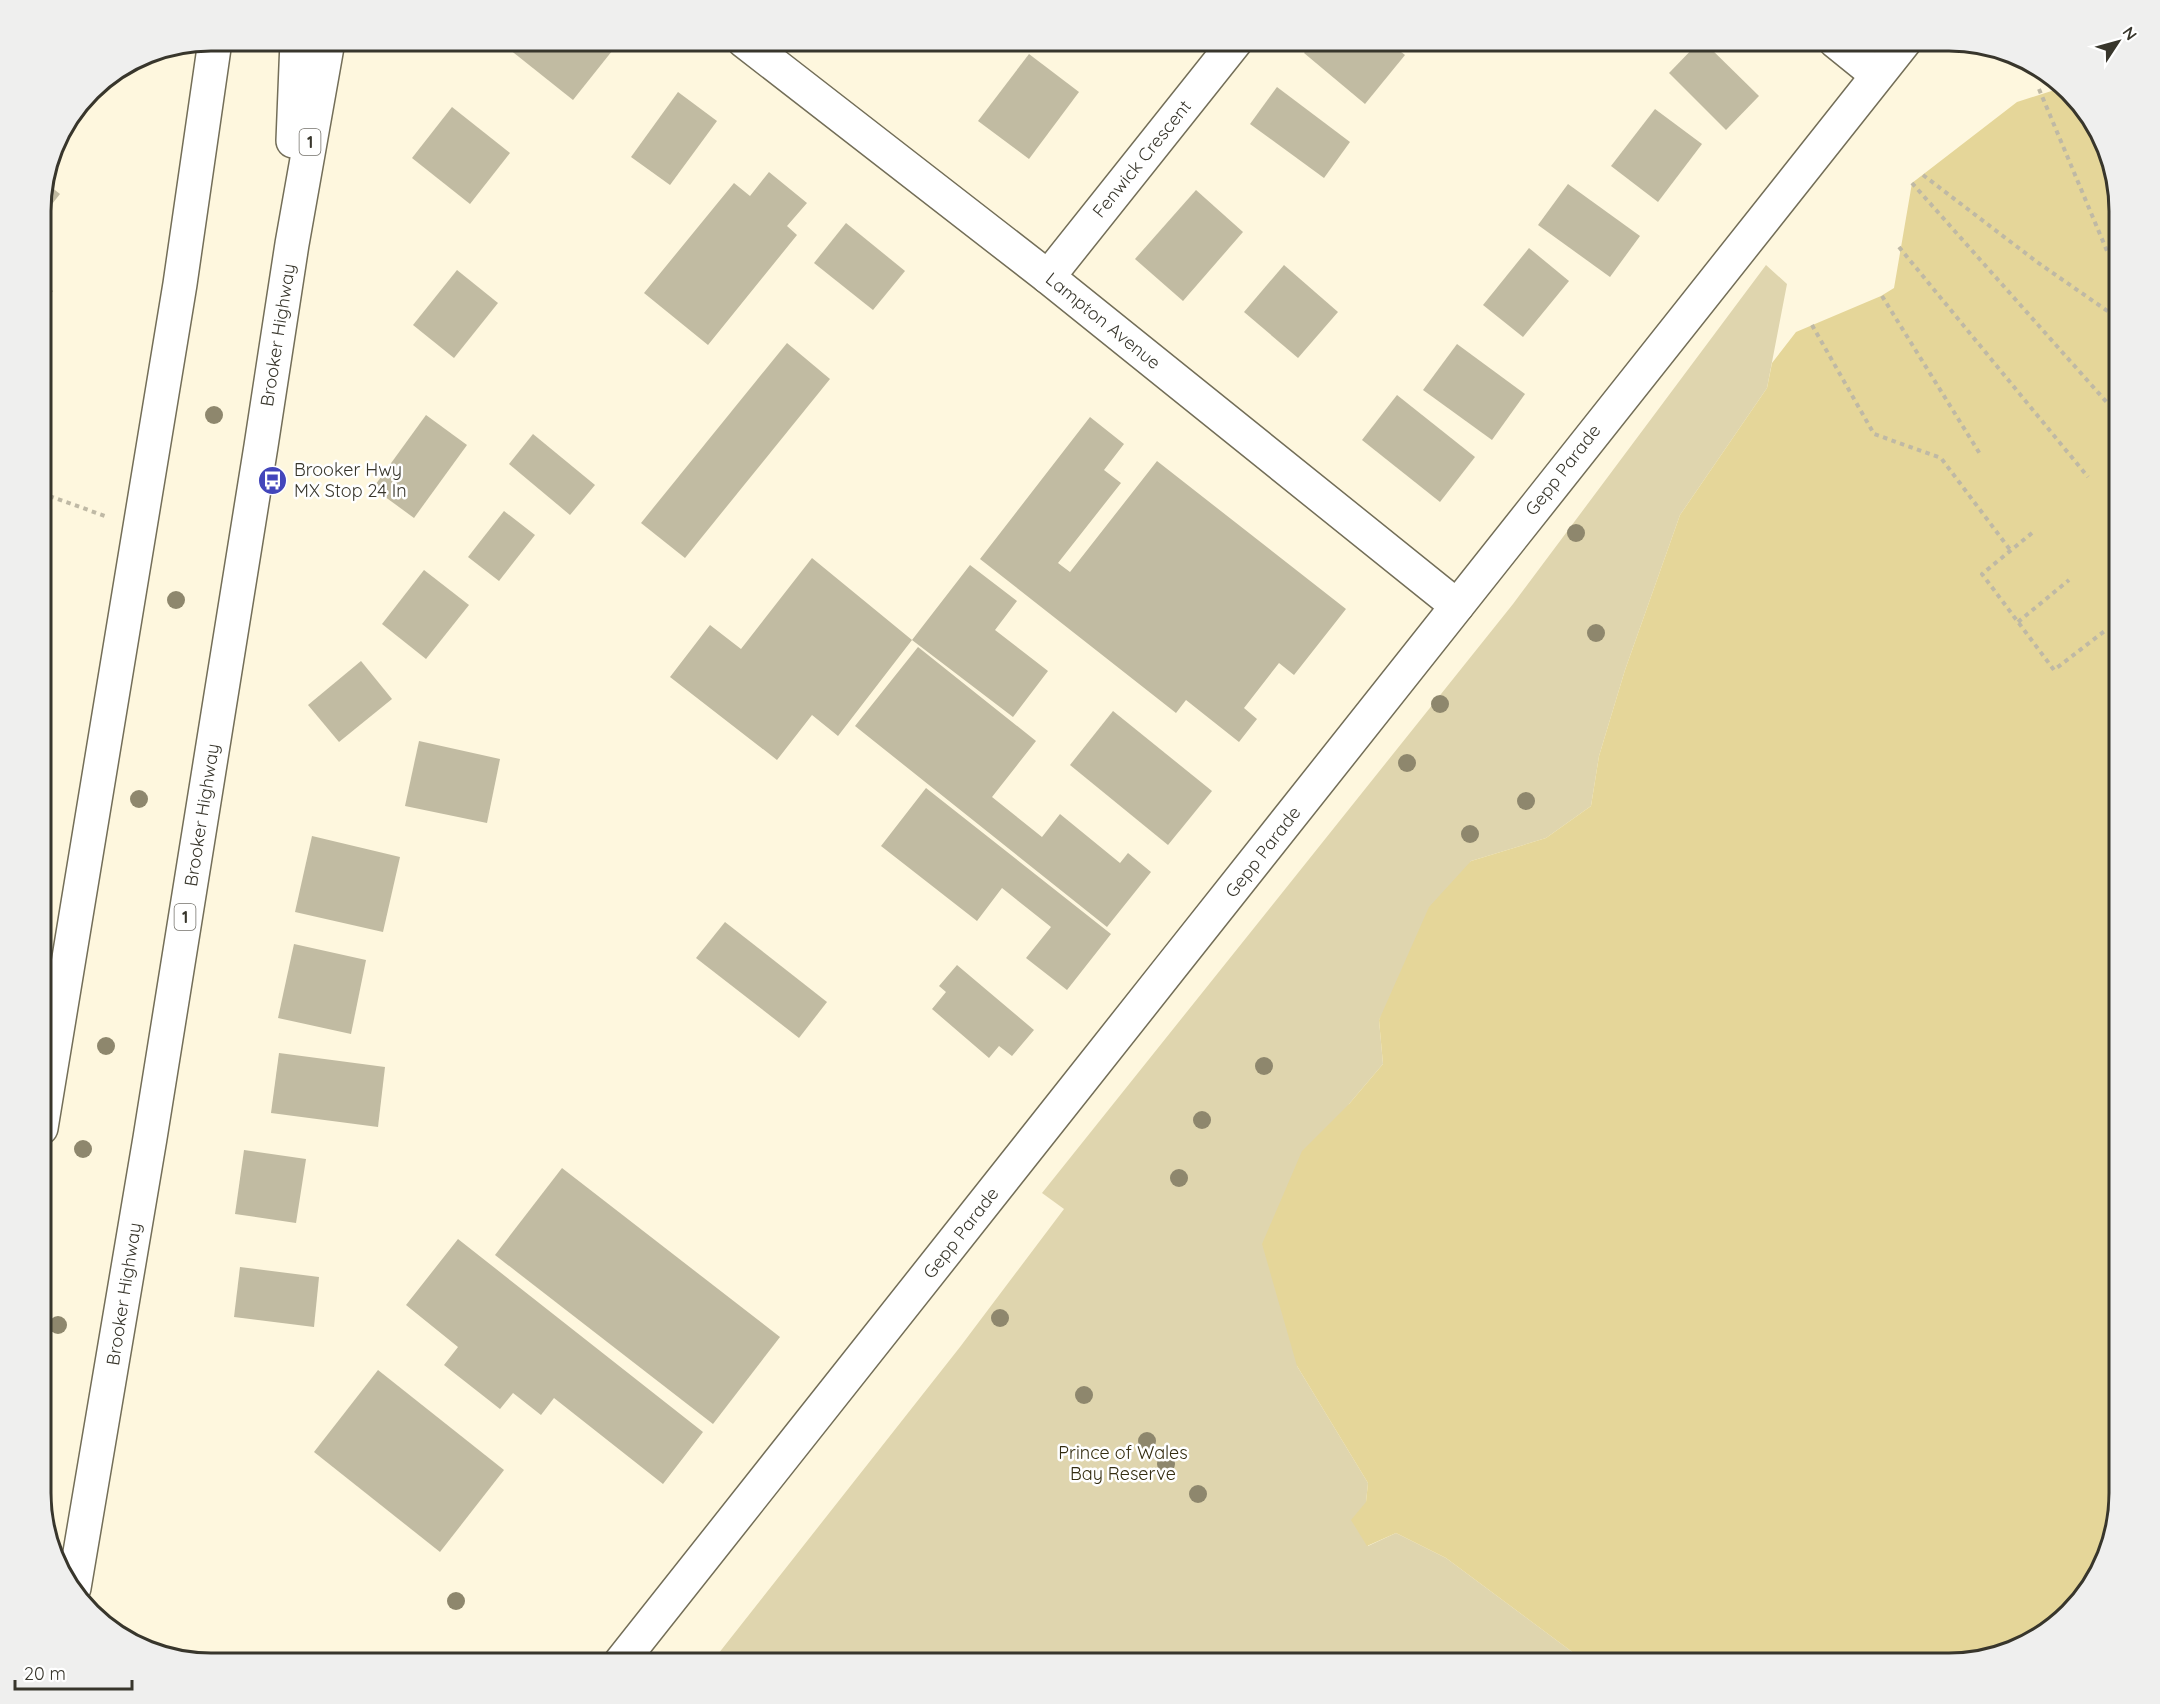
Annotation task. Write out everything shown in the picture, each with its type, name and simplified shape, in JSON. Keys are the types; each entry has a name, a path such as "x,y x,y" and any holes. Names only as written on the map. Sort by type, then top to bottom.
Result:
{"main road":[{"path":"51,1067 180,284 213,51"},
{"path":"292,244 297,51"},
{"name":"Brooker Highway","path":"76,1578 154,1114 292,244 326,51"},
{"name":"Lampton Avenue","path":"758,51 1048,277 1458,606"},
{"name":"Fenwick Crescent","path":"1048,277 1227,51"},
{"path":"1849,51 1878,75"},
{"name":"Gepp Parade","path":"629,1653 1458,606 1620,396 1897,51"}],"path":[{"path":"2039,89 2107,251"},
{"path":"1923,175 2037,262 2109,311"},
{"path":"1912,183 2109,405"},
{"path":"1899,247 2088,477"},
{"path":"1882,296 1980,454"},
{"path":"1812,325 1874,434 1941,458 2011,551"},
{"path":"51,497 140,529"},
{"path":"2032,533 1982,574 2054,670 2106,630"},
{"path":"2018,622 2069,580"}],"green space":[{"name":"Prince of Wales Bay Reserve","path":"1766,265 1787,284 1767,388 1680,515 1625,670 1599,756 1591,806 1546,838 1471,861 1379,1020 1383,1064 1349,1104 1297,1366 1368,1483 1366,1502 1368,1546 1396,1533 1446,1558 1574,1653 719,1653 960,1347 1064,1209 1042,1193 1513,604"}],"shaded area":[{"path":"2054,91 2088,131 2104,170 2108,190 2109,1493 2104,1534 2088,1573 2054,1613 2029,1632 1990,1648 1949,1653 1574,1653 1446,1558 1396,1533 1367,1546 1351,1520 1366,1502 1368,1483 1297,1366 1262,1244 1302,1151 1349,1104 1383,1064 1379,1020 1429,907 1471,861 1546,838 1591,806 1599,756 1625,670 1680,515 1767,388 1772,363 1796,332 1881,296 1894,288 1912,183 2017,102"}],"building":[{"path":"512,51 612,51 573,100"},
{"path":"1306,51 1400,51 1405,55 1365,104 1304,53"},
{"path":"1690,51 1713,51 1759,96 1726,130 1669,73"},
{"path":"1029,54 1079,92 1029,159 978,121"},
{"path":"1277,87 1350,142 1324,178 1250,124"},
{"path":"678,92 717,121 670,185 631,157"},
{"path":"452,107 510,153 470,204 412,158"},
{"path":"1655,109 1702,144 1658,202 1611,166"},
{"path":"769,172 807,203 787,226 797,235 708,345 644,293 734,183 750,196"},
{"path":"1568,184 1640,236 1610,277 1538,225"},
{"path":"52,188 60,194 51,205"},
{"path":"1196,190 1243,232 1183,301 1135,259"},
{"path":"846,223 905,271 873,310 814,263"},
{"path":"1529,248 1569,281 1523,337 1483,305"},
{"path":"1284,265 1338,312 1298,358 1244,312"},
{"path":"457,270 498,303 454,358 413,325"},
{"path":"787,343 830,379 685,558 641,523"},
{"path":"1457,344 1525,394 1492,440 1423,390"},
{"path":"1397,395 1475,457 1440,502 1362,440"},
{"path":"426,415 467,445 414,518 373,488"},
{"path":"1090,417 1124,444 1104,470 1121,483 1058,563 1070,572 1157,461 1346,609 1294,675 1279,663 1244,708 1257,719 1239,742 1186,700 1176,713 980,559"},
{"path":"533,434 595,485 570,515 509,464"},
{"path":"504,511 535,535 499,581 468,557"},
{"path":"812,558 912,640 838,736 812,715 777,760 670,677 710,625 741,649"},
{"path":"970,565 1017,601 995,630 1048,671 1013,717 912,640"},
{"path":"424,570 469,605 426,659 382,624"},
{"path":"918,647 1036,741 992,797 1042,837 1060,814 1120,863 1128,853 1151,872 1107,927 855,726"},
{"path":"361,661 392,699 339,742 308,705"},
{"path":"1113,711 1212,791 1168,845 1070,765"},
{"path":"419,741 500,759 487,823 405,806"},
{"path":"926,788 1111,934 1067,990 1026,958 1051,927 1002,888 977,921 881,846"},
{"path":"312,836 400,857 383,932 295,912"},
{"path":"725,922 827,1002 799,1038 696,958"},
{"path":"294,944 366,960 351,1034 278,1018"},
{"path":"957,965 1034,1030 1012,1056 999,1046 989,1058 932,1009 946,992 939,986"},
{"path":"279,1053 385,1067 378,1127 271,1113"},
{"path":"244,1150 306,1159 296,1223 235,1214"},
{"path":"562,1168 780,1337 713,1424 495,1255"},
{"path":"458,1239 703,1432 663,1484 554,1398 541,1415 513,1393 500,1409 444,1365 458,1347 406,1305"},
{"path":"240,1267 319,1277 314,1327 234,1317"},
{"path":"378,1370 504,1470 440,1552 314,1452"}],"place":[{"name":"Brooker Hwy MX Stop 24 In","path":"273,480"}]}
